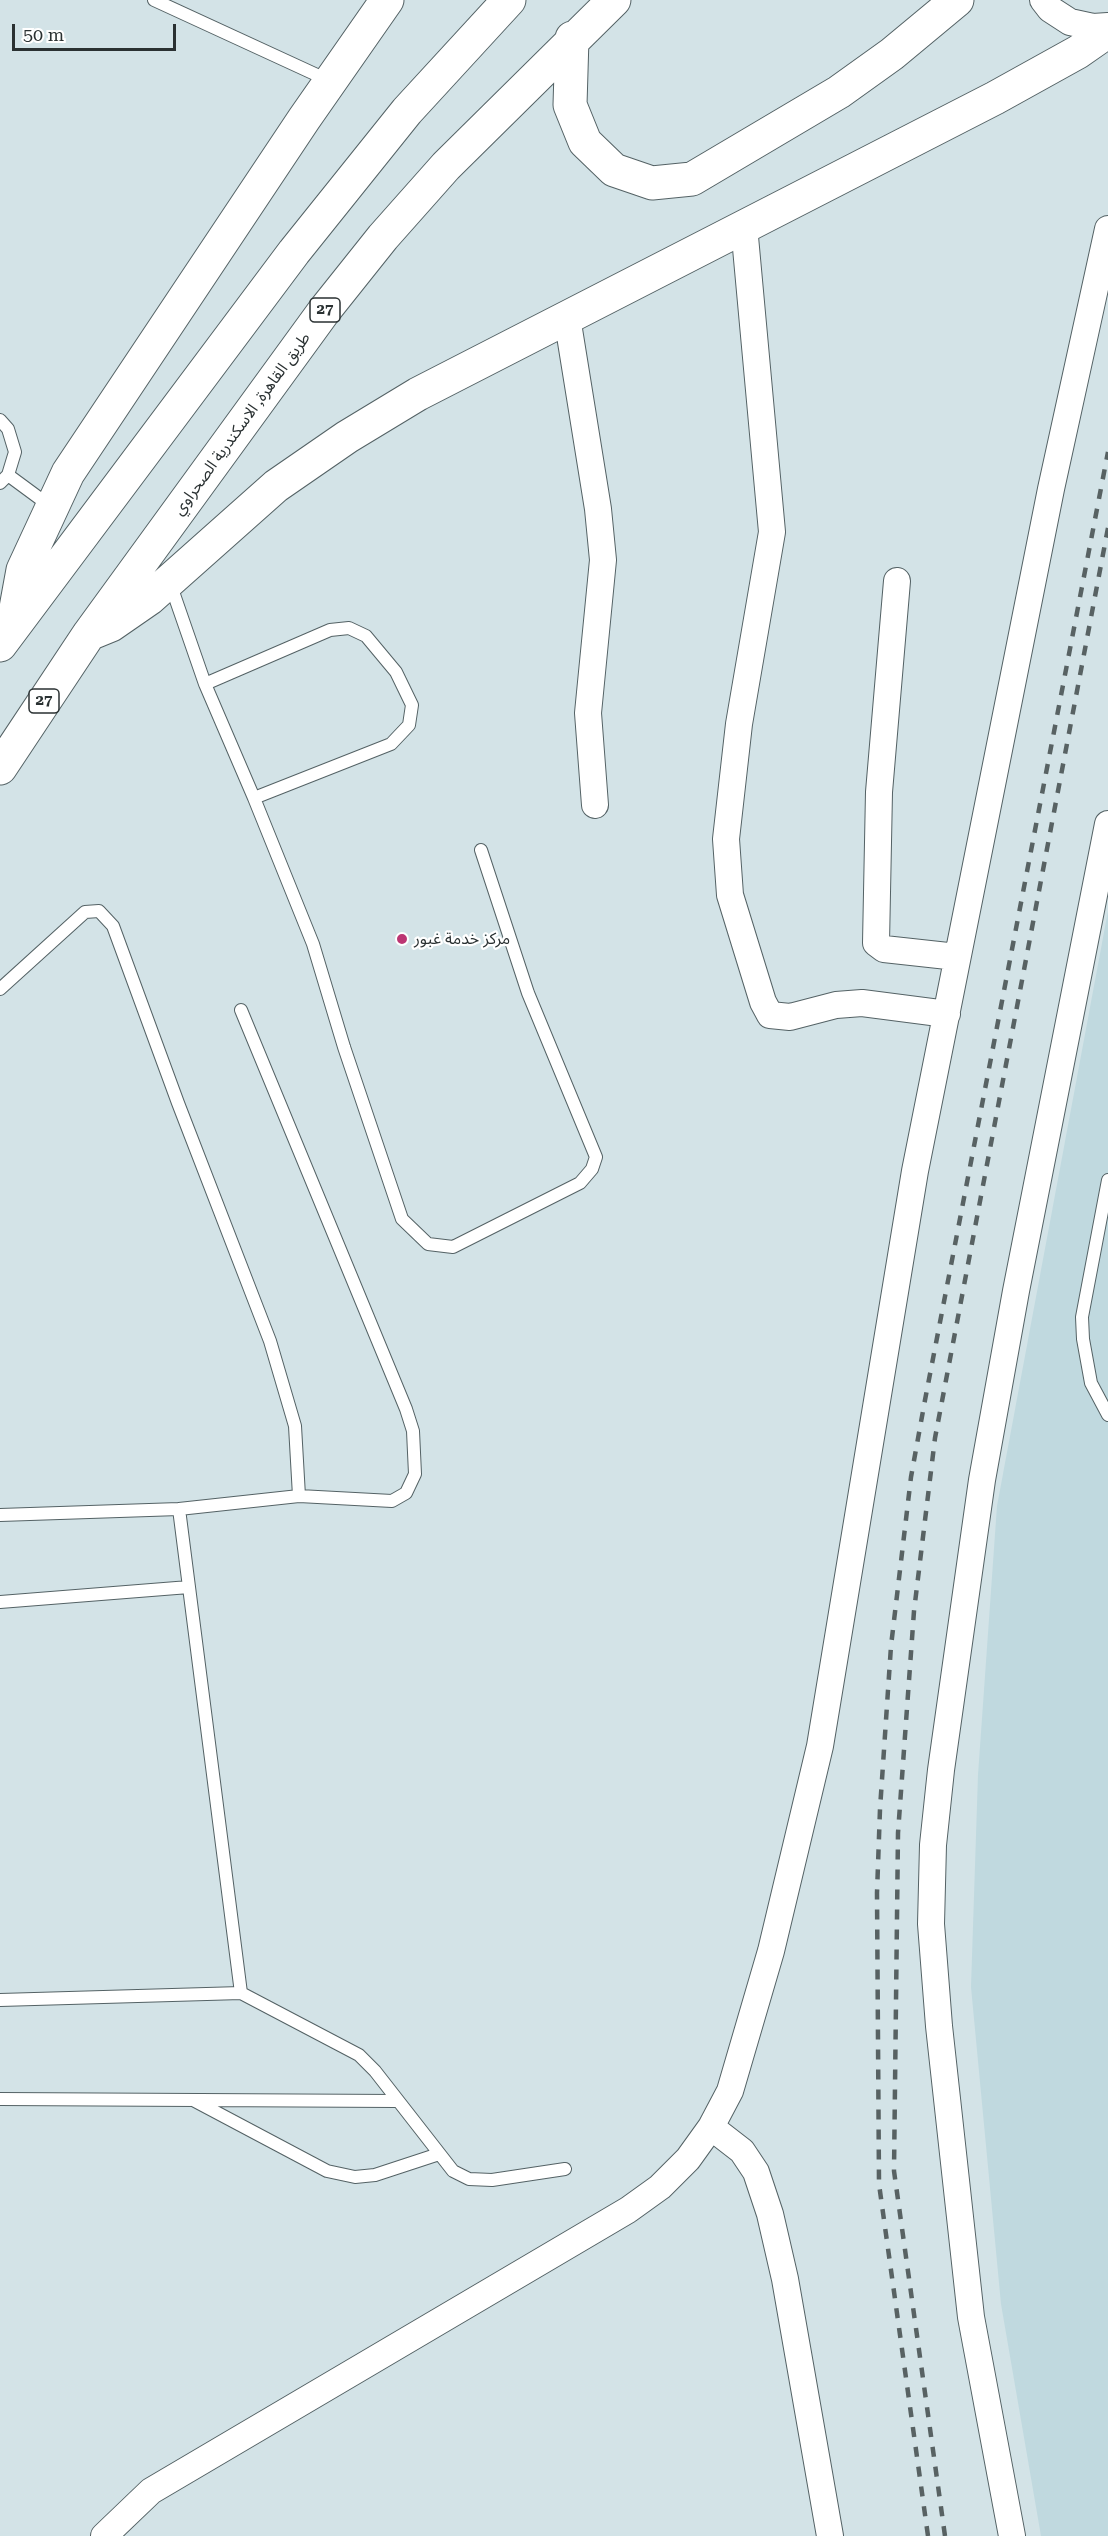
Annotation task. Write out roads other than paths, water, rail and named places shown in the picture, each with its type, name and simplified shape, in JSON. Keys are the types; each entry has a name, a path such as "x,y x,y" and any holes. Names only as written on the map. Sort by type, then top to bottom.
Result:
{"highway":[{"path":"7,636 23,570 51,506 96,429 387,0"},
{"path":"7,636 294,252 407,111 509,0"},
{"path":"572,38 570,105 585,142 614,170 652,183 692,179 738,154 839,92 892,54 957,0"},
{"name":"طريق القاهرة, الاسكندرية الصحراوي","path":"0,768 89,634 324,311 376,246 446,166 605,7"},
{"path":"89,634 131,612 169,582 276,486 347,437 418,394 1027,82 1108,31"}],"street":[{"path":"1043,0 1050,9 1070,22 1093,27 1108,26"},
{"path":"744,226 772,532 740,724 726,839 730,895 763,1002 770,1015 790,1017 836,1005 862,1003 947,1014"},
{"path":"105,2536 120,2518 151,2491 628,2210 674,2173 711,2127 730,2091 743,2053 797,1850 820,1746 915,1171 1051,489 1108,229"},
{"path":"567,317 598,509 603,560 588,713 595,805"},
{"path":"897,581 879,792 876,943 884,949 957,957"},
{"path":"1012,2536 971,2317 939,2026 931,1924 933,1845 941,1770 982,1480 1016,1291 1108,824"},
{"path":"711,2127 742,2151 756,2172 770,2214 785,2279 830,2536"}],"lane":[{"path":"154,0 330,81"},
{"path":"0,420 8,429 15,452 4,479 51,506"},
{"path":"169,582 205,684 313,944 344,1047 402,1219 428,1244 453,1247 580,1183 592,1169 596,1157 528,993 481,850"},
{"path":"205,684 330,630 349,628 366,636 396,672 412,705 408,725 391,744 254,798"},
{"path":"0,989 90,909 99,911 113,926 270,1341 295,1426 299,1496"},
{"path":"0,1515 179,1509 299,1496 392,1501 406,1493 415,1474 413,1431 402,1398 241,1010"},
{"path":"1108,1180 1082,1317 1083,1339 1091,1383 1108,1415"},
{"path":"179,1509 241,1993"},
{"path":"0,1602 189,1587"},
{"path":"0,2000 241,1993 359,2055 453,2170 469,2178 492,2180 565,2169"},
{"path":"0,2099 397,2101"},
{"path":"194,2100 327,2171 355,2176 375,2175 439,2154"}],"railway":[{"path":"928,2536 879,2184 877,1893 891,1646 911,1477 1108,452"},
{"path":"945,2536 894,2171 898,1833 914,1611 935,1438 1108,528"}],"place":[{"name":"مركز خدمة غبور","path":"402,939"}]}
